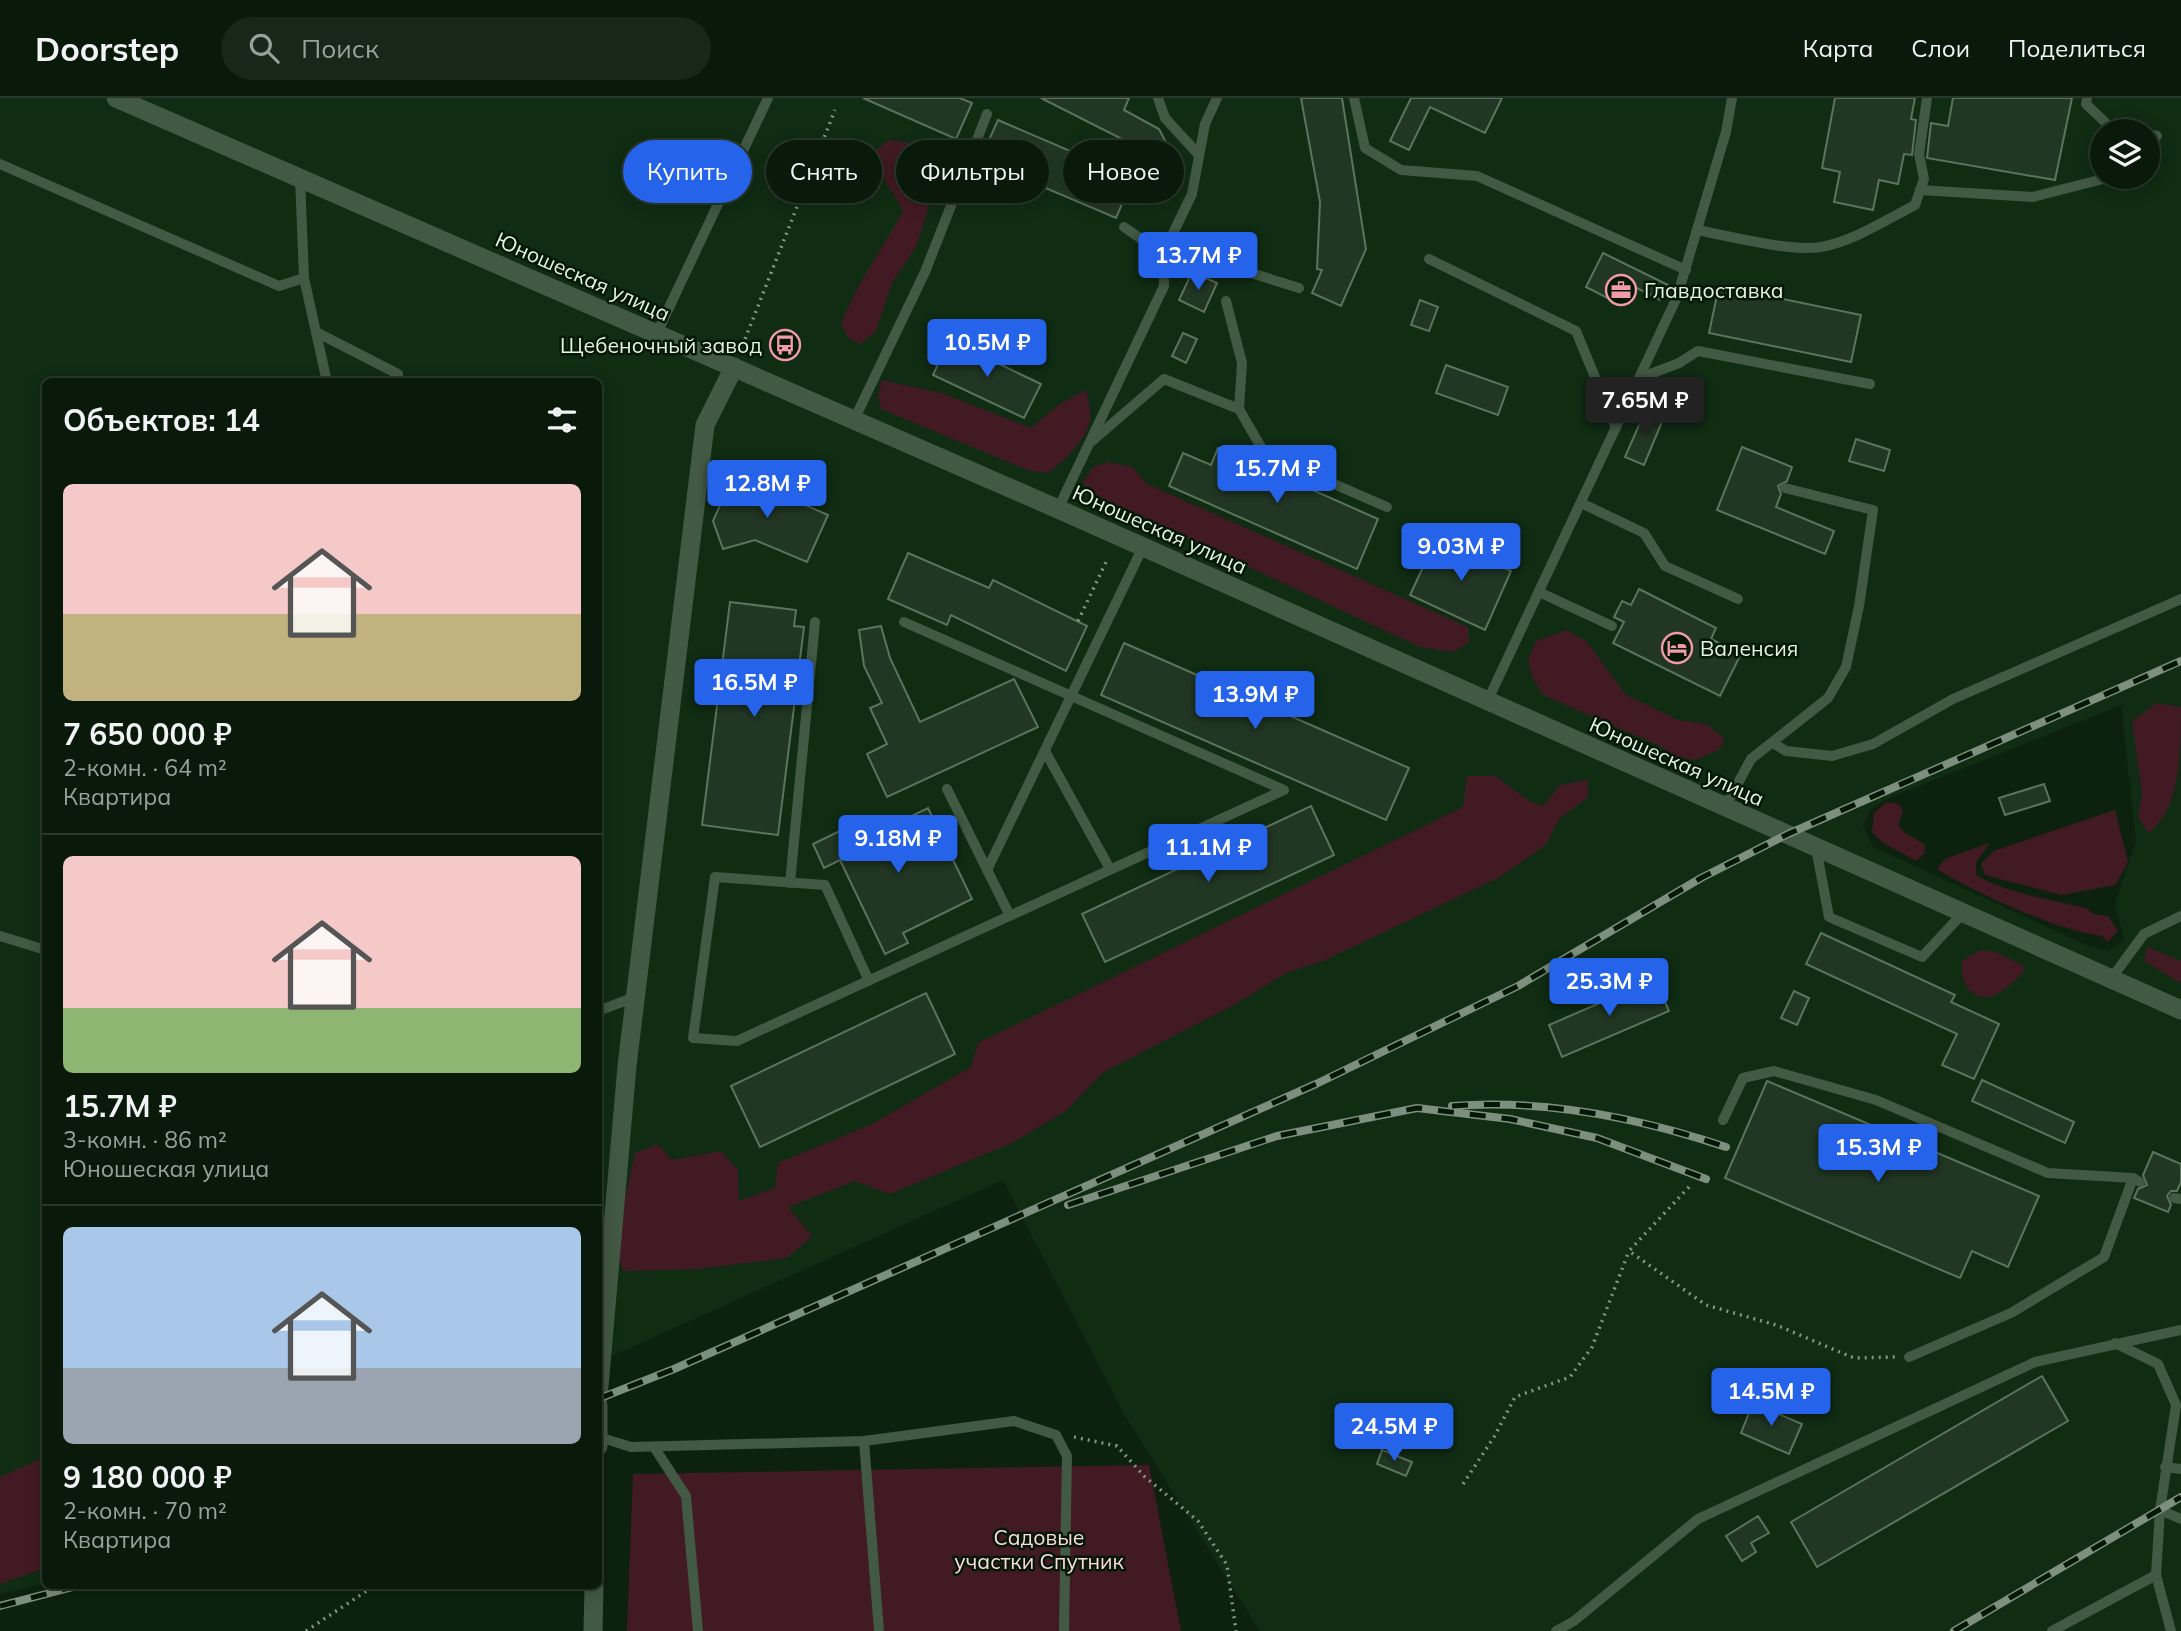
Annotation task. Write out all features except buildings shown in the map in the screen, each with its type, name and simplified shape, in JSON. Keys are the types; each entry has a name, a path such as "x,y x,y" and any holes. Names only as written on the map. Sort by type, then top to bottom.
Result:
{"street":[{"name":"Юношеская улица","path":"116,98 1058,509 2181,1010"},
{"path":"602,1355 635,997 705,425 734,367"},
{"path":"593,1631 594,1589"}],"lane":[{"path":"657,333 768,98"},
{"path":"1158,98 1165,118 1199,155"},
{"path":"1058,509 1164,286 1163,254 1192,194 1205,124 1217,98"},
{"path":"1354,98 1365,148 1401,170 1478,176 1686,270"},
{"path":"1488,702 1677,297 1726,132 1732,98"},
{"path":"1697,230 1780,245 1820,247 1863,232 1915,205 1924,179 1919,154 1927,98"},
{"path":"2087,98 2086,104 2102,119"},
{"path":"854,419 925,272 987,114"},
{"path":"0,164 279,286 304,278"},
{"path":"300,178 304,278 326,378"},
{"path":"1920,190 2033,197 2090,182"},
{"path":"1124,227 1163,254 1181,251 1299,288"},
{"path":"1429,259 1576,331 1616,429"},
{"path":"1226,301 1242,363 1239,409 1265,454 1387,507"},
{"path":"316,332 398,374 398,378"},
{"path":"1640,377 1679,363 1698,351 1870,384"},
{"path":"1089,443 1164,379 1239,409"},
{"path":"1725,807 1751,759 1828,698 1846,667 1859,606 1873,510 1785,488"},
{"path":"1581,503 1644,533 1665,566 1738,599"},
{"path":"988,870 1143,547"},
{"path":"1539,592 1612,626"},
{"path":"1773,743 1786,751 1832,756 1873,744 1953,699 2181,598"},
{"path":"790,883 815,622"},
{"path":"869,981 825,886 715,877 693,1038 737,1041 869,981 1010,916 1110,869 1284,790 904,622"},
{"path":"1045,751 1110,869"},
{"path":"947,789 1010,916"},
{"path":"1816,847 1829,917 1922,957 1963,913"},
{"path":"2111,979 2144,933 2181,916"},
{"path":"0,936 42,949"},
{"path":"602,1009 635,997"},
{"path":"1723,1120 1743,1078 1774,1071 1876,1100 2048,1173 2137,1180 2104,1257 2011,1313 1909,1357"},
{"path":"1556,1631 1574,1621 1698,1519 2035,1362 2181,1330"},
{"path":"2115,1343 2158,1364 2176,1405 2165,1467 2156,1575 2171,1631"},
{"path":"602,1438 631,1447 864,1441 1014,1421 1056,1435 1067,1455 1064,1631"},
{"path":"864,1441 879,1631"},
{"path":"654,1447 686,1496 698,1631"},
{"path":"2165,1467 2181,1469"},
{"path":"2160,1510 2181,1519"},
{"path":"2052,1631 2156,1575"}],"path":[{"path":"734,367 835,110"},
{"path":"1078,621 1107,559"},
{"path":"1463,1484 1494,1437 1515,1397 1570,1377 1592,1347 1629,1251 1689,1187"},
{"path":"1629,1251 1706,1305 1776,1325 1854,1358 1909,1357"},
{"path":"1056,1435 1117,1446 1144,1476 1198,1521 1227,1565 1236,1631"},
{"path":"306,1631 369,1589"}],"shaded area":[{"path":"0,98 2181,98 2181,1631 1260,1631 1125,1416 1003,1180 602,1361 602,378 42,378 42,1584 0,1594","holes":["2121,705 2136,841 2115,904 2124,940 2109,951 2089,946 1873,847 1863,825 1872,808 1889,798"]}],"green space":[{"path":"889,140 896,141 896,199 882,174 882,146"},
{"path":"898,203 930,203 916,247 892,283 876,331 860,344 848,338 841,323 858,287 903,212"},
{"path":"882,380 944,394 1031,428 1061,403 1086,390 1090,419 1080,442 1061,462 1048,473 1030,471 881,409 878,395"},
{"path":"1108,462 1132,467 1147,484 1468,627 1469,643 1453,652 1420,647 1087,491 1083,482 1093,467"},
{"path":"1567,630 1587,642 1625,694 1678,720 1706,724 1721,735 1724,742 1720,749 1695,760 1677,757 1658,745 1543,695 1532,676 1528,659 1536,641"},
{"path":"2157,703 2181,707 2179,759 2173,794 2167,810 2159,823 2148,833 2138,816 2142,794 2132,721"},
{"path":"1467,776 1495,776 1531,802 1543,806 1560,785 1588,780 1588,797 1559,819 1546,845 1498,878 1323,961 1288,972 1232,1006 1104,1072 1066,1111 1014,1142 890,1194 855,1181 788,1207 812,1236 787,1258 697,1269 623,1271 615,1244 635,1153 658,1144 672,1160 721,1151 738,1170 739,1201 775,1188 778,1163 872,1124 971,1067 978,1043 1463,807"},
{"path":"1887,802 1898,804 1903,810 1898,825 1905,833 1924,844 1925,853 1916,861 1882,842 1872,832 1874,813"},
{"path":"2115,810 2128,862 2115,885 2061,895 1985,875 1981,864 1994,851"},
{"path":"1989,843 1976,863 1976,875 2015,891 2108,916 2118,931 2107,942 2102,936 2064,927 2018,910 1937,869 1945,859"},
{"path":"2147,947 2181,961 2181,983 2144,961"},
{"path":"1981,950 1996,952 2024,966 2023,972 2008,987 1989,997 1975,994 1965,984 1963,977 1963,960"},
{"path":"42,1458 42,1569 0,1584 0,1477"},
{"name":"Садовые участки Спутник","path":"1149,1465 1181,1631 627,1631 633,1474"}],"railway":[{"path":"602,1397 674,1369 1316,1084 1518,986 1701,878 1788,834 2181,661"},
{"path":"1452,1106 1521,1105 1591,1113 1660,1127 1726,1147"},
{"path":"1068,1205 1277,1136 1417,1108 1510,1119 1597,1138 1706,1179"},
{"path":"1954,1631 2181,1497"},
{"path":"0,1606 65,1589"}],"place":[{"name":"Главдоставка","path":"1621,290"},
{"name":"Щебеночный завод","path":"785,345"},
{"name":"Валенсия","path":"1677,648"}]}
